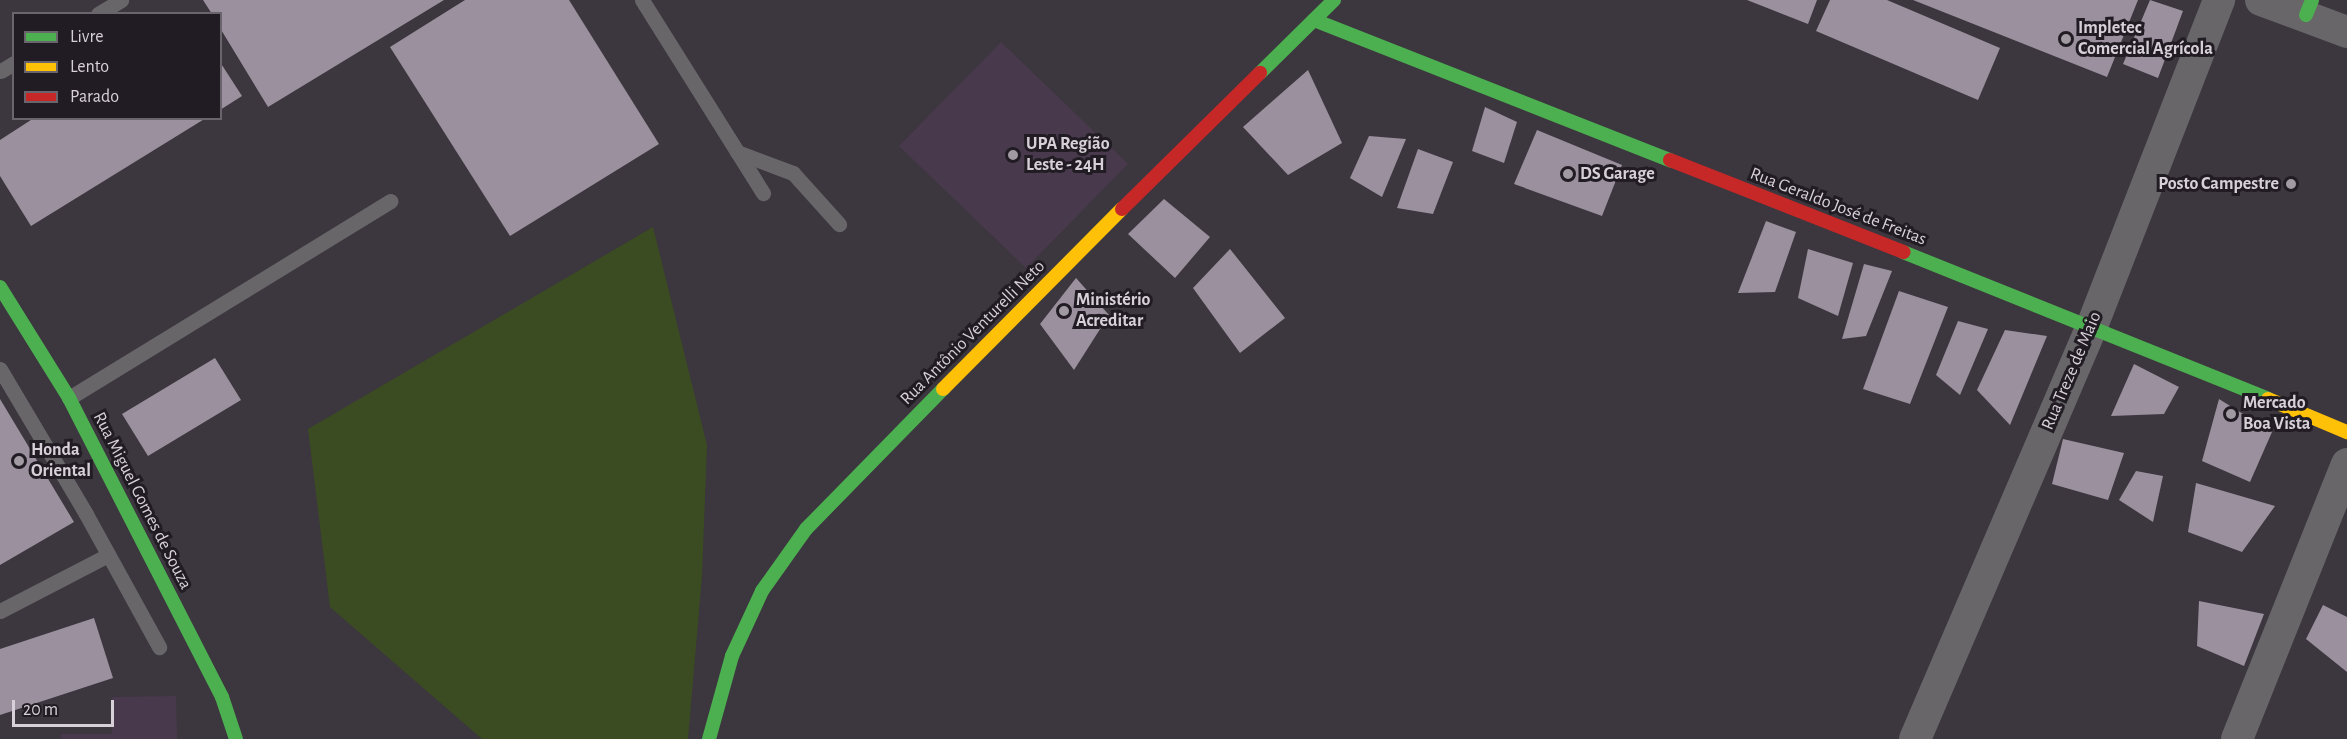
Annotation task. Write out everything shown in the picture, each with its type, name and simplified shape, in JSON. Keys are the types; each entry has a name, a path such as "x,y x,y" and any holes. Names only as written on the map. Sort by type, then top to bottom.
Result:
{"street":[{"name":"Rua Antônio Venturelli Neto","path":"709,739 732,656 742,634 762,591 806,529 1059,271 1334,0"},
{"name":"Rua Treze de Maio","path":"1915,739 2091,326 2219,0"},
{"path":"2261,0 2309,7 2347,32"},
{"name":"Rua Geraldo José de Freitas","path":"1314,20 2091,326 2347,432"},
{"name":"Rua Miguel Gomes de Souza","path":"0,287 69,398 222,696 236,739"},
{"path":"2237,739 2347,464"}],"lane":[{"path":"101,12 121,0"},
{"path":"642,0 763,193"},
{"path":"737,152 793,173 838,224"},
{"path":"69,398 391,201"},
{"path":"0,369 159,647"},
{"path":"0,611 108,555"}],"shaded area":[{"name":"UPA Região Leste - 24H","path":"1001,42 1128,164 1026,268 899,146"},
{"path":"176,696 177,739 61,739 61,734 112,734 112,697"}],"green space":[{"path":"653,227 707,445 702,576 688,739 482,739 330,607 308,429"}],"building":[{"path":"203,0 444,0 268,107 222,31 222,12 211,12"},
{"path":"465,0 569,0 659,144 510,236 390,47"},
{"path":"1747,0 1817,0 1808,24"},
{"path":"1830,0 1887,0 2000,48 1978,100 1816,31"},
{"name":"Impletec Comercial Agrícola","path":"1913,0 2138,0 2107,77"},
{"path":"2150,0 2183,11 2158,78 2123,64"},
{"path":"222,65 242,96 222,109"},
{"path":"1308,70 1342,143 1288,175 1243,127"},
{"path":"1485,107 1517,122 1504,163 1472,151"},
{"path":"31,120 203,120 31,226 0,176 0,140"},
{"name":"DS Garage","path":"1537,130 1622,165 1602,216 1514,184"},
{"path":"1369,136 1406,139 1382,197 1350,178"},
{"path":"1418,149 1453,162 1433,214 1397,208"},
{"path":"1164,199 1210,237 1175,278 1128,234"},
{"path":"1766,221 1796,232 1775,292 1738,293"},
{"path":"1230,249 1285,318 1240,353 1193,288"},
{"path":"1808,249 1853,263 1838,316 1798,298"},
{"path":"1864,264 1892,271 1866,336 1842,339"},
{"path":"1076,278 1109,315 1074,370 1040,324"},
{"path":"1899,291 1948,307 1910,404 1863,389"},
{"path":"1958,321 1988,329 1960,395 1936,375"},
{"path":"2005,330 2047,336 2010,425 1977,390"},
{"path":"215,358 241,400 148,456 122,414"},
{"path":"2134,364 2179,387 2164,414 2111,416"},
{"name":"Honda Oriental","path":"0,399 74,522 0,565"},
{"path":"2219,399 2272,432 2250,482 2202,461"},
{"path":"2063,439 2124,453 2108,500 2052,484"},
{"path":"2136,471 2163,476 2153,522 2119,500"},
{"path":"2196,483 2275,506 2242,552 2188,532"},
{"path":"2199,601 2264,614 2244,666 2197,646"},
{"path":"2323,605 2347,617 2347,672 2306,639"},
{"path":"94,618 113,678 0,715 0,649"}],"traffic: fast":[{"path":"1260,73 1334,0"},
{"path":"2306,15 2312,0"},
{"path":"1314,20 1670,160"},
{"path":"1903,252 2268,399"},
{"path":"0,287 69,398 222,697 236,739"},
{"path":"709,739 732,656 762,591 806,529 943,389"}],"traffic: slow":[{"path":"943,389 1122,209"},
{"path":"2268,399 2347,432"}],"traffic: jam":[{"path":"1122,209 1260,73"},
{"path":"1670,160 1903,252"}],"place":[{"name":"Impletec Comercial Agrícola","path":"2066,39"},
{"name":"UPA Região Leste - 24H","path":"1013,155"},
{"name":"DS Garage","path":"1568,174"},
{"name":"Posto Campestre","path":"2291,184"},
{"name":"Ministério Acreditar","path":"1064,311"},
{"name":"Mercado Boa Vista","path":"2231,414"},
{"name":"Honda Oriental","path":"19,461"}]}
